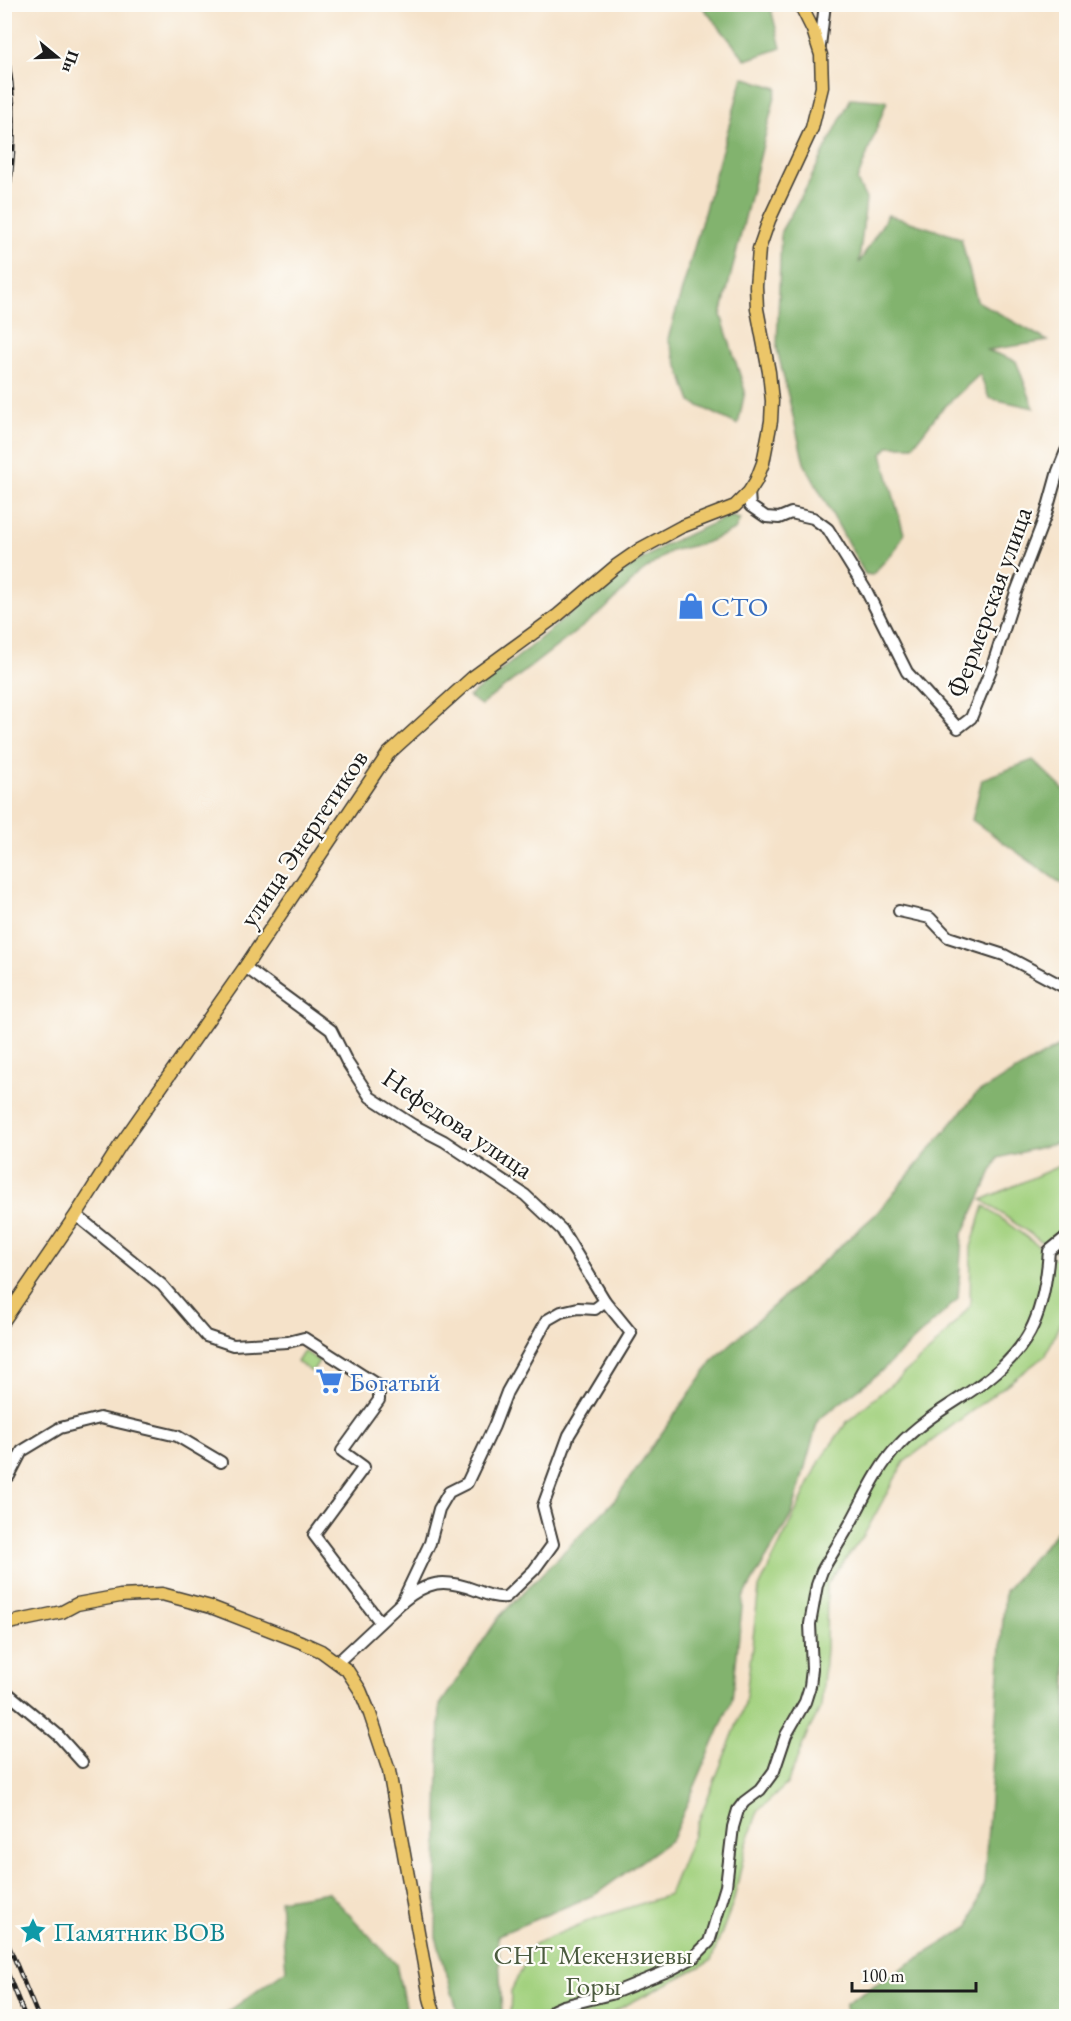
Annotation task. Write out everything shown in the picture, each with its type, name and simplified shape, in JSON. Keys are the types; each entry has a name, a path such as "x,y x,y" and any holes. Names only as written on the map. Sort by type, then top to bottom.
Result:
{"main road":[{"path":"749,492 763,463 772,411 769,372 756,286 759,249 769,220 812,128 822,87 821,55 813,30 800,4"},
{"name":"улица Энергетиков","path":"4,1320 76,1215 119,1147 245,967 388,754 473,677 558,615 616,566 642,548 681,528 735,506 749,492"},
{"path":"4,1624 62,1612 77,1604 120,1596 162,1593 211,1607 301,1642 338,1662 347,1670 360,1690 370,1714 389,1771 435,2016"}],"street":[{"path":"821,55 820,35 825,4"},
{"name":"Фермерская улица","path":"749,492 750,507 766,517 779,518 791,513 813,518 828,529 867,592 907,672 958,728 970,718 992,668 1016,592 1046,514 1066,451"},
{"path":"899,911 930,918 948,937 1004,955 1066,987"},
{"name":"Нефедова улица","path":"245,967 331,1030 347,1062 370,1096 413,1125 444,1141 525,1195 562,1230 605,1301 631,1333 569,1435 543,1506 553,1544 534,1570 506,1597 495,1598 458,1583 445,1582 427,1585 402,1602"},
{"path":"76,1215 162,1285 206,1335 233,1345 288,1342 304,1338 379,1386 379,1400 342,1451 364,1467 314,1535 380,1622"},
{"path":"549,2016 554,2010 563,2006 611,1994 670,1970 694,1957 709,1942 726,1886 733,1827 738,1810 744,1802 760,1790 774,1771 786,1735 805,1702 810,1686 812,1669 810,1624 822,1571 879,1471 898,1446 927,1420 990,1378 1022,1346 1032,1330 1044,1293 1049,1251 1066,1237"},
{"path":"338,1662 402,1602 430,1543 439,1509 449,1492 467,1483 507,1392 547,1320 561,1312 578,1308 595,1309 605,1301"},
{"path":"4,1478 9,1476 22,1451 60,1428 100,1418 177,1436 221,1462"},
{"path":"4,1690 57,1734 82,1762"}],"green space":[{"path":"701,5 770,5 781,48 746,60"},
{"path":"743,77 777,88 721,315 745,391 738,425 691,402 668,339"},
{"path":"851,98 887,101 857,181 866,199 859,263 888,215 961,238 977,301 1048,341 987,350 1016,361 1034,408 989,398 980,374 939,412 913,446 889,446 882,454 904,534 896,549 872,575 865,574 804,463 777,349 781,231 805,190"},
{"path":"729,516 740,519 735,530 705,543 671,551 641,573 604,610 481,705 469,697 616,576 665,545"},
{"path":"1033,760 1066,792 1066,887 972,820 982,779"},
{"path":"1066,1042 1066,1141 998,1158 962,1236 958,1299 877,1375 818,1420 792,1514 743,1598 732,1700 672,1839 596,1894 498,1935 502,2016 459,2016 436,1937 440,1705 499,1617 613,1502 714,1359 876,1214 976,1094"},
{"path":"1066,1163 1066,1259 982,1200"},
{"name":"СНТ Мекензиевы Горы","path":"984,1206 1063,1264 1062,1318 1046,1355 904,1462 864,1535 827,1584 826,1649 821,1707 807,1734 787,1784 758,1811 746,1846 733,1903 711,1961 605,2016 510,2016 511,1991 534,1944 593,1919 669,1895 745,1704 759,1588 821,1459 847,1422 932,1349 970,1306 971,1247"},
{"path":"304,1351 319,1361 312,1372 297,1362"},
{"path":"1066,1521 1066,2016 846,2016 846,2003 970,1926 984,1882 1005,1591"},
{"path":"328,1892 396,1964 407,2016 222,2016 286,1970 280,1900"}],"railway":[{"path":"4,40 12,84 14,130 11,176 4,220"},
{"path":"4,1934 38,2016"},
{"path":"4,1964 25,2016"}],"place":[{"name":"СТО","path":"691,606"},
{"name":"Богатый","path":"329,1381"},
{"name":"Памятник ВОВ","path":"33,1931"}]}
